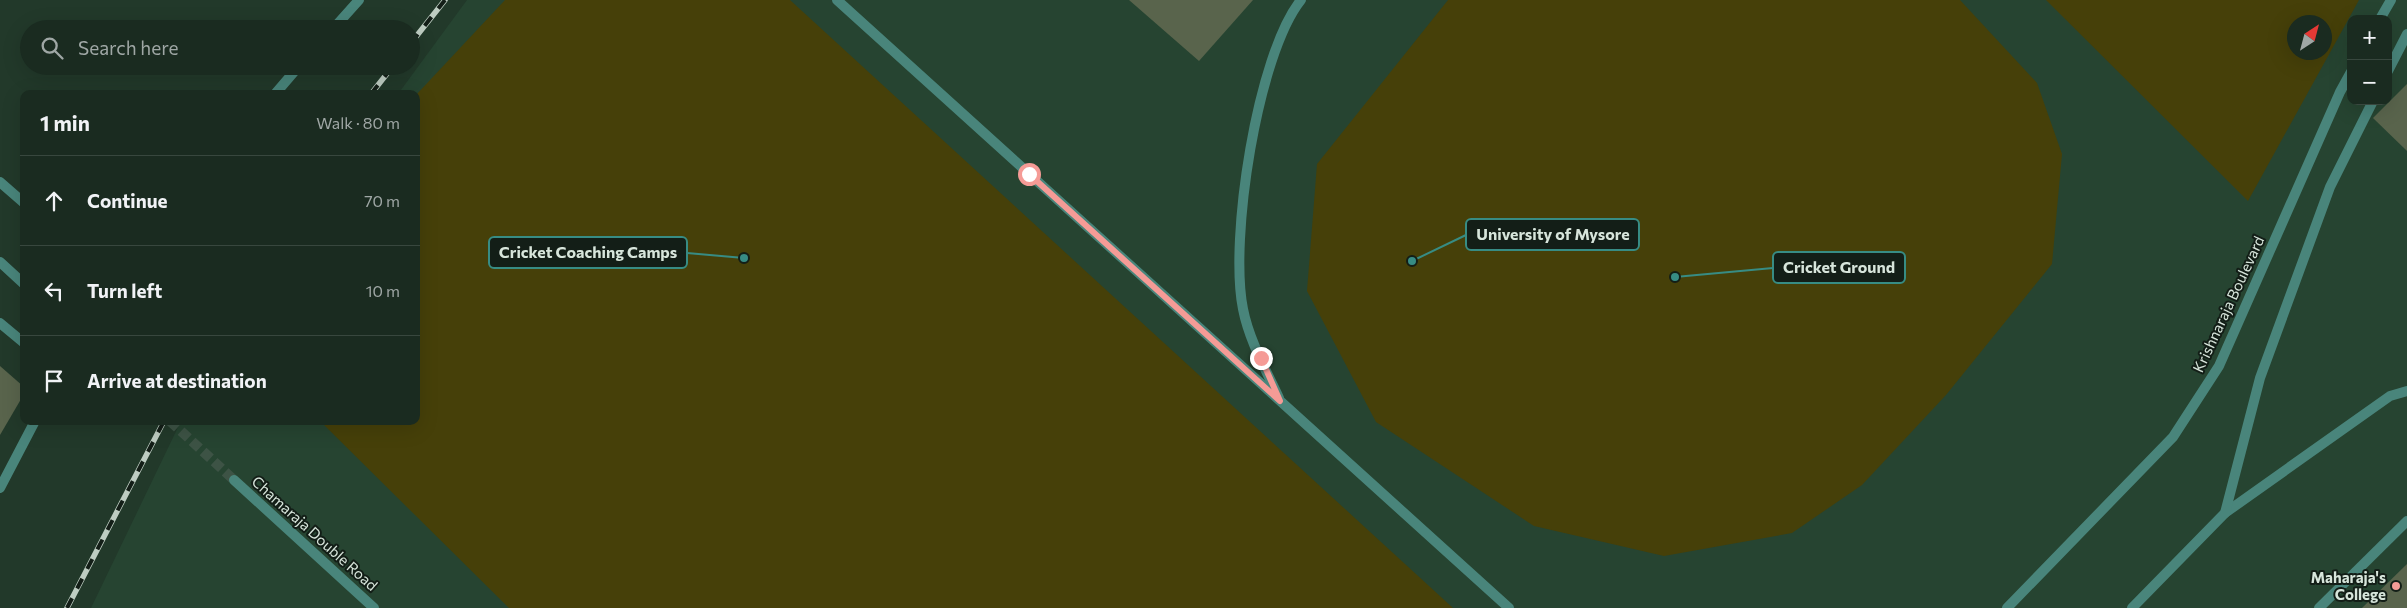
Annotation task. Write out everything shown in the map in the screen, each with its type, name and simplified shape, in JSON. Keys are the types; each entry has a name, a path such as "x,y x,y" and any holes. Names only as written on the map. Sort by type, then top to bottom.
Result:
{"street":[{"path":"341,20 359,0"},
{"path":"837,0 1509,608"},
{"path":"1280,401 1243,310 1240,246 1249,157 1262,98 1274,50 1292,12 1301,0"},
{"path":"2382,15 2391,0"},
{"path":"2392,63 2407,34"},
{"path":"278,90 291,75"},
{"name":"Krishnaraja Boulevard","path":"2007,608 2173,438 2219,366 2347,81"},
{"path":"2225,513 2263,369 2330,187 2371,105"},
{"path":"0,182 20,200"},
{"path":"0,262 20,280"},
{"path":"0,323 20,340"},
{"path":"2132,608 2225,513 2390,396 2407,391"},
{"path":"0,488 33,425"},
{"name":"Chamaraja Double Road","path":"234,480 374,608"},
{"path":"2319,608 2407,521"}],"shaded area":[{"path":"467,0 2407,0 2407,608 91,608 179,425 420,425 420,90 401,90 412,75 420,75 420,64"},
{"path":"505,0 790,0 1453,608 509,608 324,425 420,425 420,91"},
{"path":"1448,0 1960,0 2037,83 2062,154 2052,264 1946,395 1862,485 1792,533 1664,556 1534,526 1376,422 1307,291 1317,164"},
{"path":"2046,0 2359,0 2351,15 2347,15 2347,22 2332,49 2332,15 2287,15 2287,60 2326,60 2248,201"}],"building":[{"path":"1129,0 1253,0 1199,61"},
{"path":"2407,84 2407,151 2373,118 2386,105 2392,105 2392,99"},
{"path":"0,366 20,384 20,401 0,435"},
{"name":"Maharaja's College","path":"2407,564 2407,608 2362,608"}],"tunnel":[{"path":"174,425 234,480"}],"railway":[{"path":"420,32 445,0"},
{"path":"374,90 386,75"},
{"path":"67,608 162,425"}],"place":[{"name":"Cricket Coaching Camps","path":"744,258"},
{"name":"University of Mysore","path":"1412,261"},
{"name":"Cricket Ground","path":"1675,277"},
{"name":"Maharaja's College","path":"2396,586"}],"route":[{"path":"1029,174 1280,401 1261,358"}]}
